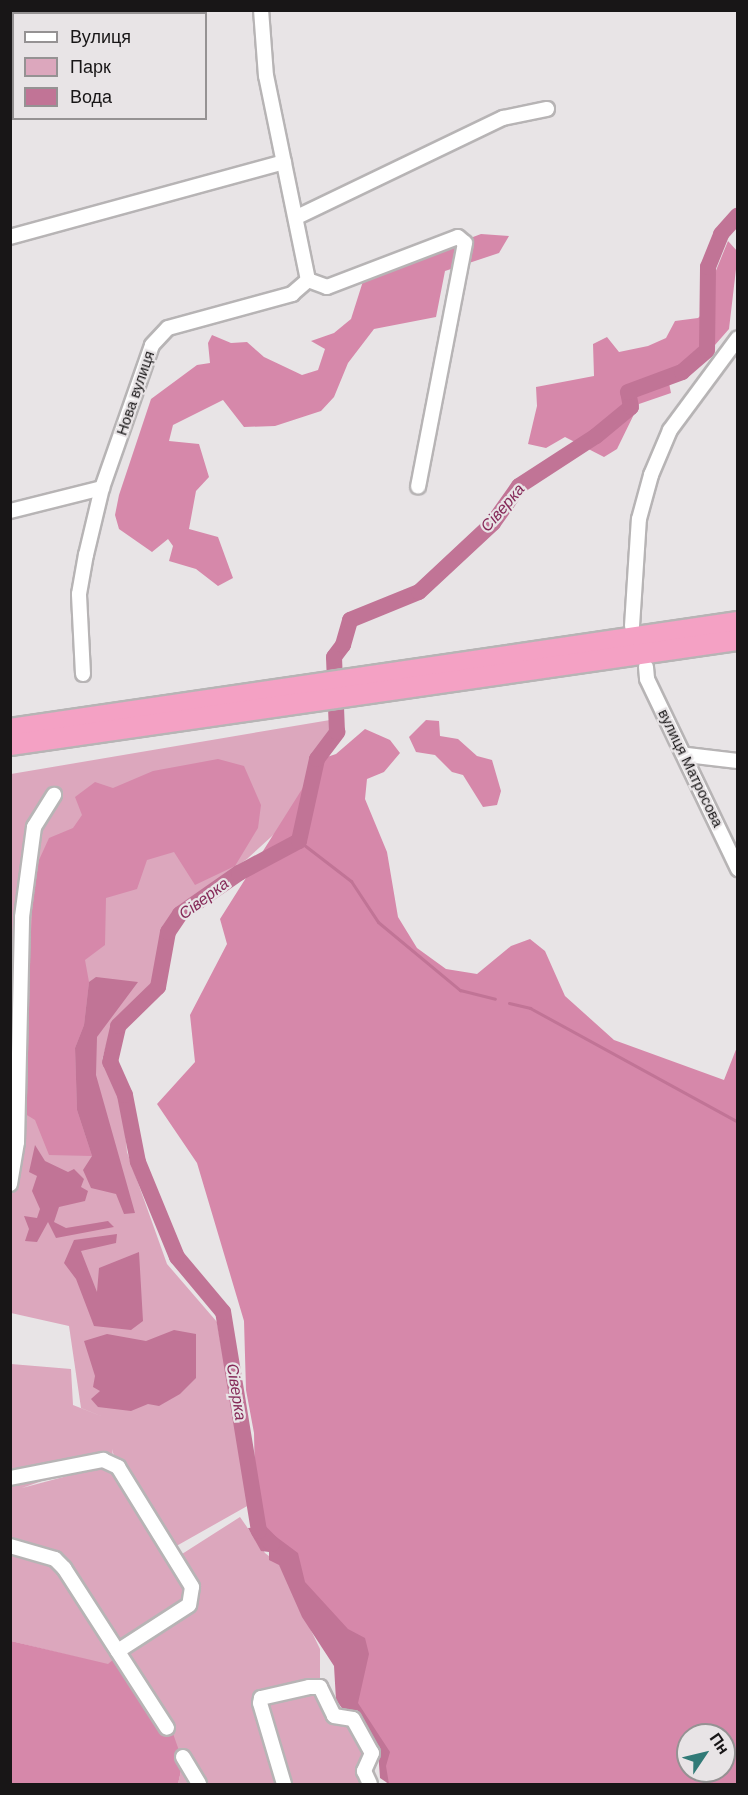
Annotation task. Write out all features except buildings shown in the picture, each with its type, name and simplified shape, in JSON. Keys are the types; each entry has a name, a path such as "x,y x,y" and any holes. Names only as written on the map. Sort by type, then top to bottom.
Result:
{"highway":[{"path":"658,643 738,622"},
{"path":"10,745 625,641 658,643 738,640"},
{"path":"10,729 294,697"}],"street":[{"path":"261,10 266,76 297,217 296,234 308,280 327,287 458,237 465,243 418,487"},
{"path":"297,217 503,118 547,109"},
{"path":"10,237 284,162"},
{"name":"Нова вулиця","path":"83,674 79,594 102,488 158,334 292,294 308,280"},
{"path":"625,641 639,519 651,475 670,430 738,338"},
{"path":"10,512 102,488"},
{"name":"вулиця Матросова","path":"646,668 646,679 687,755 738,869"},
{"path":"687,755 738,761"},
{"path":"10,1185 16,1142 12,1115 16,917 34,827 54,795"},
{"path":"10,1478 103,1460 118,1467 192,1587 189,1605 118,1651"},
{"path":"10,1546 55,1559 64,1568 167,1728"},
{"path":"284,1785 261,1698 320,1687 334,1716 353,1719 372,1753 364,1771 370,1785"},
{"path":"183,1757 200,1785"}],"green space":[{"path":"330,720 337,732 282,827 247,859 183,904 164,928 152,982 112,1025 102,1060 123,1109 127,1152 167,1264 217,1322 249,1505 164,1553 199,1598 182,1554 240,1517 265,1553 279,1564 320,1649 320,1687 334,1716 353,1719 372,1753 370,1784 178,1784 183,1762 116,1657 108,1665 11,1641 11,1364 71,1369 73,1405 106,1418 81,1408 69,1326 11,1313 11,774","holes":["112,1449 116,1463 22,1488 113,1456"]}],"shaded area":[{"path":"481,234 509,236 499,253 445,271 436,317 374,329 348,363 334,397 321,411 275,426 244,427 223,400 173,425 169,441 199,444 209,477 196,491 189,529 218,537 233,578 218,586 196,569 169,561 173,546 168,539 152,552 119,529 115,515 119,495 151,399 197,365 210,363 208,343 212,335 231,343 247,342 264,357 302,375 318,370 325,349 311,341 334,333 351,319 364,278"},
{"path":"728,241 738,252 729,329 693,370 669,383 671,393 639,404 617,449 604,457 565,437 546,448 528,444 537,406 536,387 594,376 593,344 607,337 619,352 648,346 666,338 675,321 698,318 713,304 715,273"},
{"path":"426,720 439,721 440,736 458,739 477,756 492,760 501,791 497,805 483,807 463,775 452,772 435,755 416,752 409,737"},
{"path":"365,729 390,740 400,753 384,772 367,779 365,799 387,852 398,917 417,948 446,969 477,974 511,946 530,939 545,951 565,996 614,1040 724,1080 737,1047 737,1784 387,1784 380,1749 362,1718 344,1658 292,1575 256,1534 254,1433 246,1390 244,1321 197,1163 157,1104 195,1062 190,1015 227,944 220,919 321,759 336,754"},
{"path":"218,759 244,766 261,805 258,828 235,866 195,885 174,852 147,860 137,889 106,898 105,945 85,960 89,982 84,1025 75,1048 77,1110 92,1156 49,1155 35,1120 22,1112 34,871 49,838 73,828 82,815 75,797 95,782 113,788 153,771"},
{"path":"11,1641 108,1664 116,1657 170,1725 183,1762 178,1784 11,1784"}],"water":[{"path":"96,977 138,982 97,1037 96,1075 135,1213 124,1214 116,1194 91,1188 83,1170 92,1156 77,1110 75,1048 84,1025 89,982"},
{"path":"35,1145 45,1161 68,1172 74,1169 84,1179 81,1187 88,1191 85,1201 59,1207 54,1222 66,1228 108,1221 114,1227 56,1238 48,1222 37,1242 25,1241 29,1229 24,1216 37,1218 40,1209 32,1191 37,1176 29,1172"},
{"path":"117,1234 116,1243 81,1251 97,1292 99,1268 139,1252 143,1321 131,1330 94,1326 76,1279 64,1263 74,1240"},
{"path":"174,1330 196,1334 196,1378 180,1394 159,1406 148,1404 131,1411 98,1407 91,1399 100,1391 93,1387 95,1376 84,1341 107,1334 146,1341"},
{"path":"263,1527 298,1553 305,1582 348,1629 365,1638 369,1654 358,1703 390,1752 386,1766 389,1784 380,1778 378,1751 357,1710 344,1711 336,1700 334,1666 302,1617 279,1565 269,1560 269,1552 261,1551 248,1528"}],"waterway":[{"name":"Сіверка","path":"272,1544 259,1531 223,1312 177,1257 138,1162 125,1095 110,1062 118,1026 158,987 168,932 180,914 239,873 299,841 317,759 337,732 334,657 343,645 350,620 419,592 493,523 519,486 596,436 631,407 628,392 682,372 707,350 708,267 721,234 738,215"},
{"path":"299,841 351,881 378,922 460,990 495,999"},
{"path":"509,1003 530,1008 738,1122"}]}
